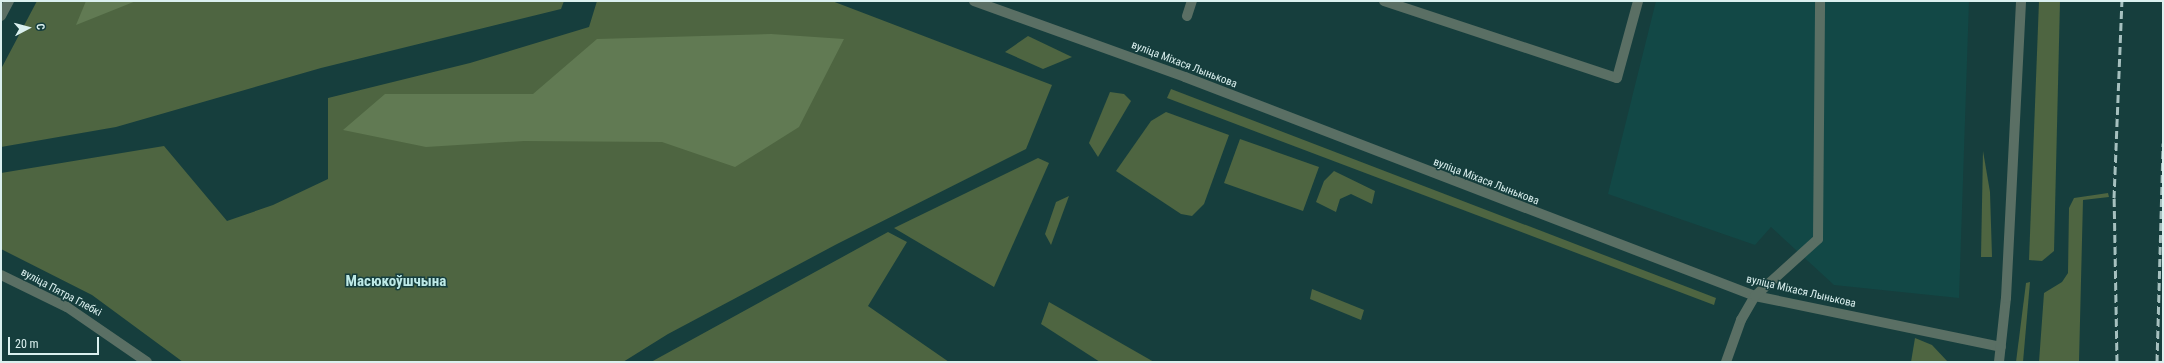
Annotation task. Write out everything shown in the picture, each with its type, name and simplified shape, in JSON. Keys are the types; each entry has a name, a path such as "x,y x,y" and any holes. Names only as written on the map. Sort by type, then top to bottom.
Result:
{"street":[{"path":"1,16 9,1"},
{"name":"вуліца Міхася Лынькова","path":"974,1 1185,77 1755,296 2001,347"},
{"path":"1187,16 1192,1"},
{"path":"1384,1 1617,78 1638,1"},
{"path":"1726,362 1741,320 1755,296 1818,239 1820,1"},
{"path":"1999,362 2021,1"},
{"name":"вуліца Пятра Глебкі","path":"1,275 67,307 147,362"}],"shaded area":[{"path":"37,1 564,1 561,9 321,68 116,127 1,147 1,69"},
{"path":"86,1 136,1 76,25"},
{"path":"597,1 832,1 1052,85 1026,149 837,244 668,334 623,362 183,362 92,295 1,249 1,173 164,146 227,221 273,205 328,179 328,98 470,63 589,27"},
{"path":"1656,1 1969,1 1959,298 1834,285 1771,227 1755,245 1608,194"},
{"path":"2039,1 2060,1 2054,251 2042,261 2029,260"},
{"path":"771,34 844,39 799,127 735,167 662,142 524,141 426,147 343,130 385,94 533,94 597,39"},
{"path":"1028,36 1072,57 1043,69 1005,52"},
{"path":"1171,89 1716,298 1714,305 1167,98"},
{"path":"1110,92 1124,94 1131,101 1098,157 1089,143"},
{"path":"1166,112 1229,135 1204,204 1192,216 1181,214 1116,171 1151,121"},
{"path":"1240,139 1319,167 1303,211 1224,183"},
{"path":"1983,151 1990,192 1992,257 1981,257"},
{"path":"1038,158 1049,163 994,287 894,228"},
{"path":"1334,171 1375,191 1372,204 1351,194 1340,199 1336,212 1316,202 1324,181"},
{"path":"2108,193 2109,197 2083,200 2079,362 2039,362 2044,293 2062,282 2068,273 2069,208 2074,198"},
{"path":"1069,196 1051,245 1045,234 1056,202"},
{"path":"888,232 907,242 868,306 949,362 651,362"},
{"path":"2030,282 2023,362 2016,362 2026,283"},
{"path":"1312,289 1364,310 1361,320 1310,299"},
{"path":"1049,302 1154,362 1100,362 1041,324"},
{"path":"1915,338 1932,345 1948,362 1911,362"}],"railway":[{"path":"2117,362 2114,198 2122,1"},
{"path":"2157,362 2163,143"}],"district":[{"name":"Масюкоўшчына","path":"396,282"}]}
